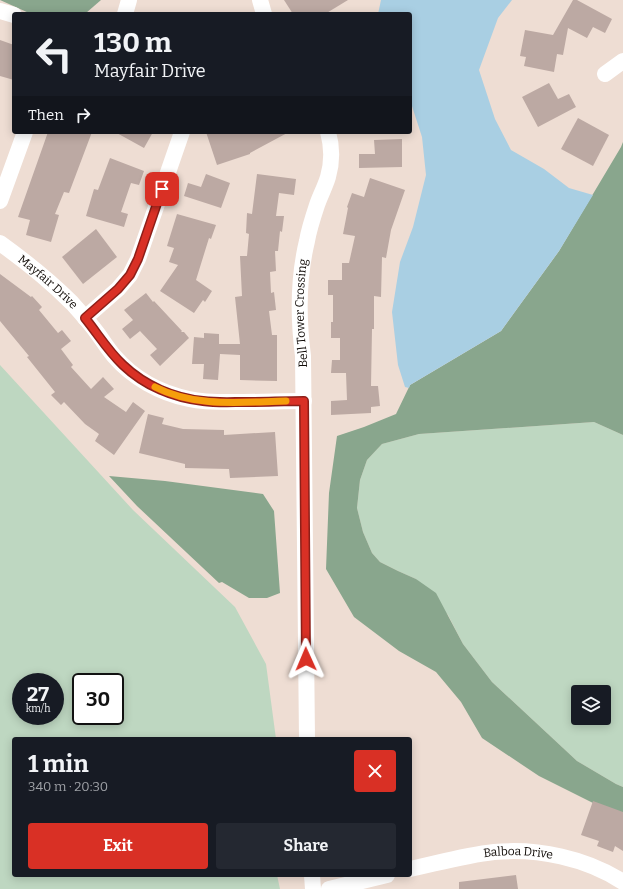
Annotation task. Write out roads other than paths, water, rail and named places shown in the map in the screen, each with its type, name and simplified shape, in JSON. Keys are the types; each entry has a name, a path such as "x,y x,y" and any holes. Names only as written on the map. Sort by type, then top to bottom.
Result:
{"street":[{"path":"125,12 129,0"},
{"path":"260,0 263,12"},
{"path":"0,11 12,14"},
{"path":"605,74 623,61"},
{"path":"0,201 24,134"},
{"path":"85,318 118,289 136,265 181,134"},
{"name":"Bell Tower Crossing","path":"307,737 304,356 301,339 300,317 301,272 307,239 328,176 331,160 331,145 328,134"},
{"name":"Mayfair Drive","path":"0,243 55,286 97,332 105,345 124,367 148,384 175,396 189,400 218,402 304,401"},
{"name":"Balboa Drive","path":"412,870 479,854 495,852 528,852 576,861 602,871 623,882"},
{"path":"312,877 313,889"},
{"path":"329,889 379,877"}],"water":[{"path":"381,0 512,0 498,18 479,70 495,119 511,150 544,169 569,188 593,195 559,251 501,331 410,385 409,388 405,387 398,365 392,312 400,262 413,227 426,175 422,137 412,106 412,12 378,12"}]}
